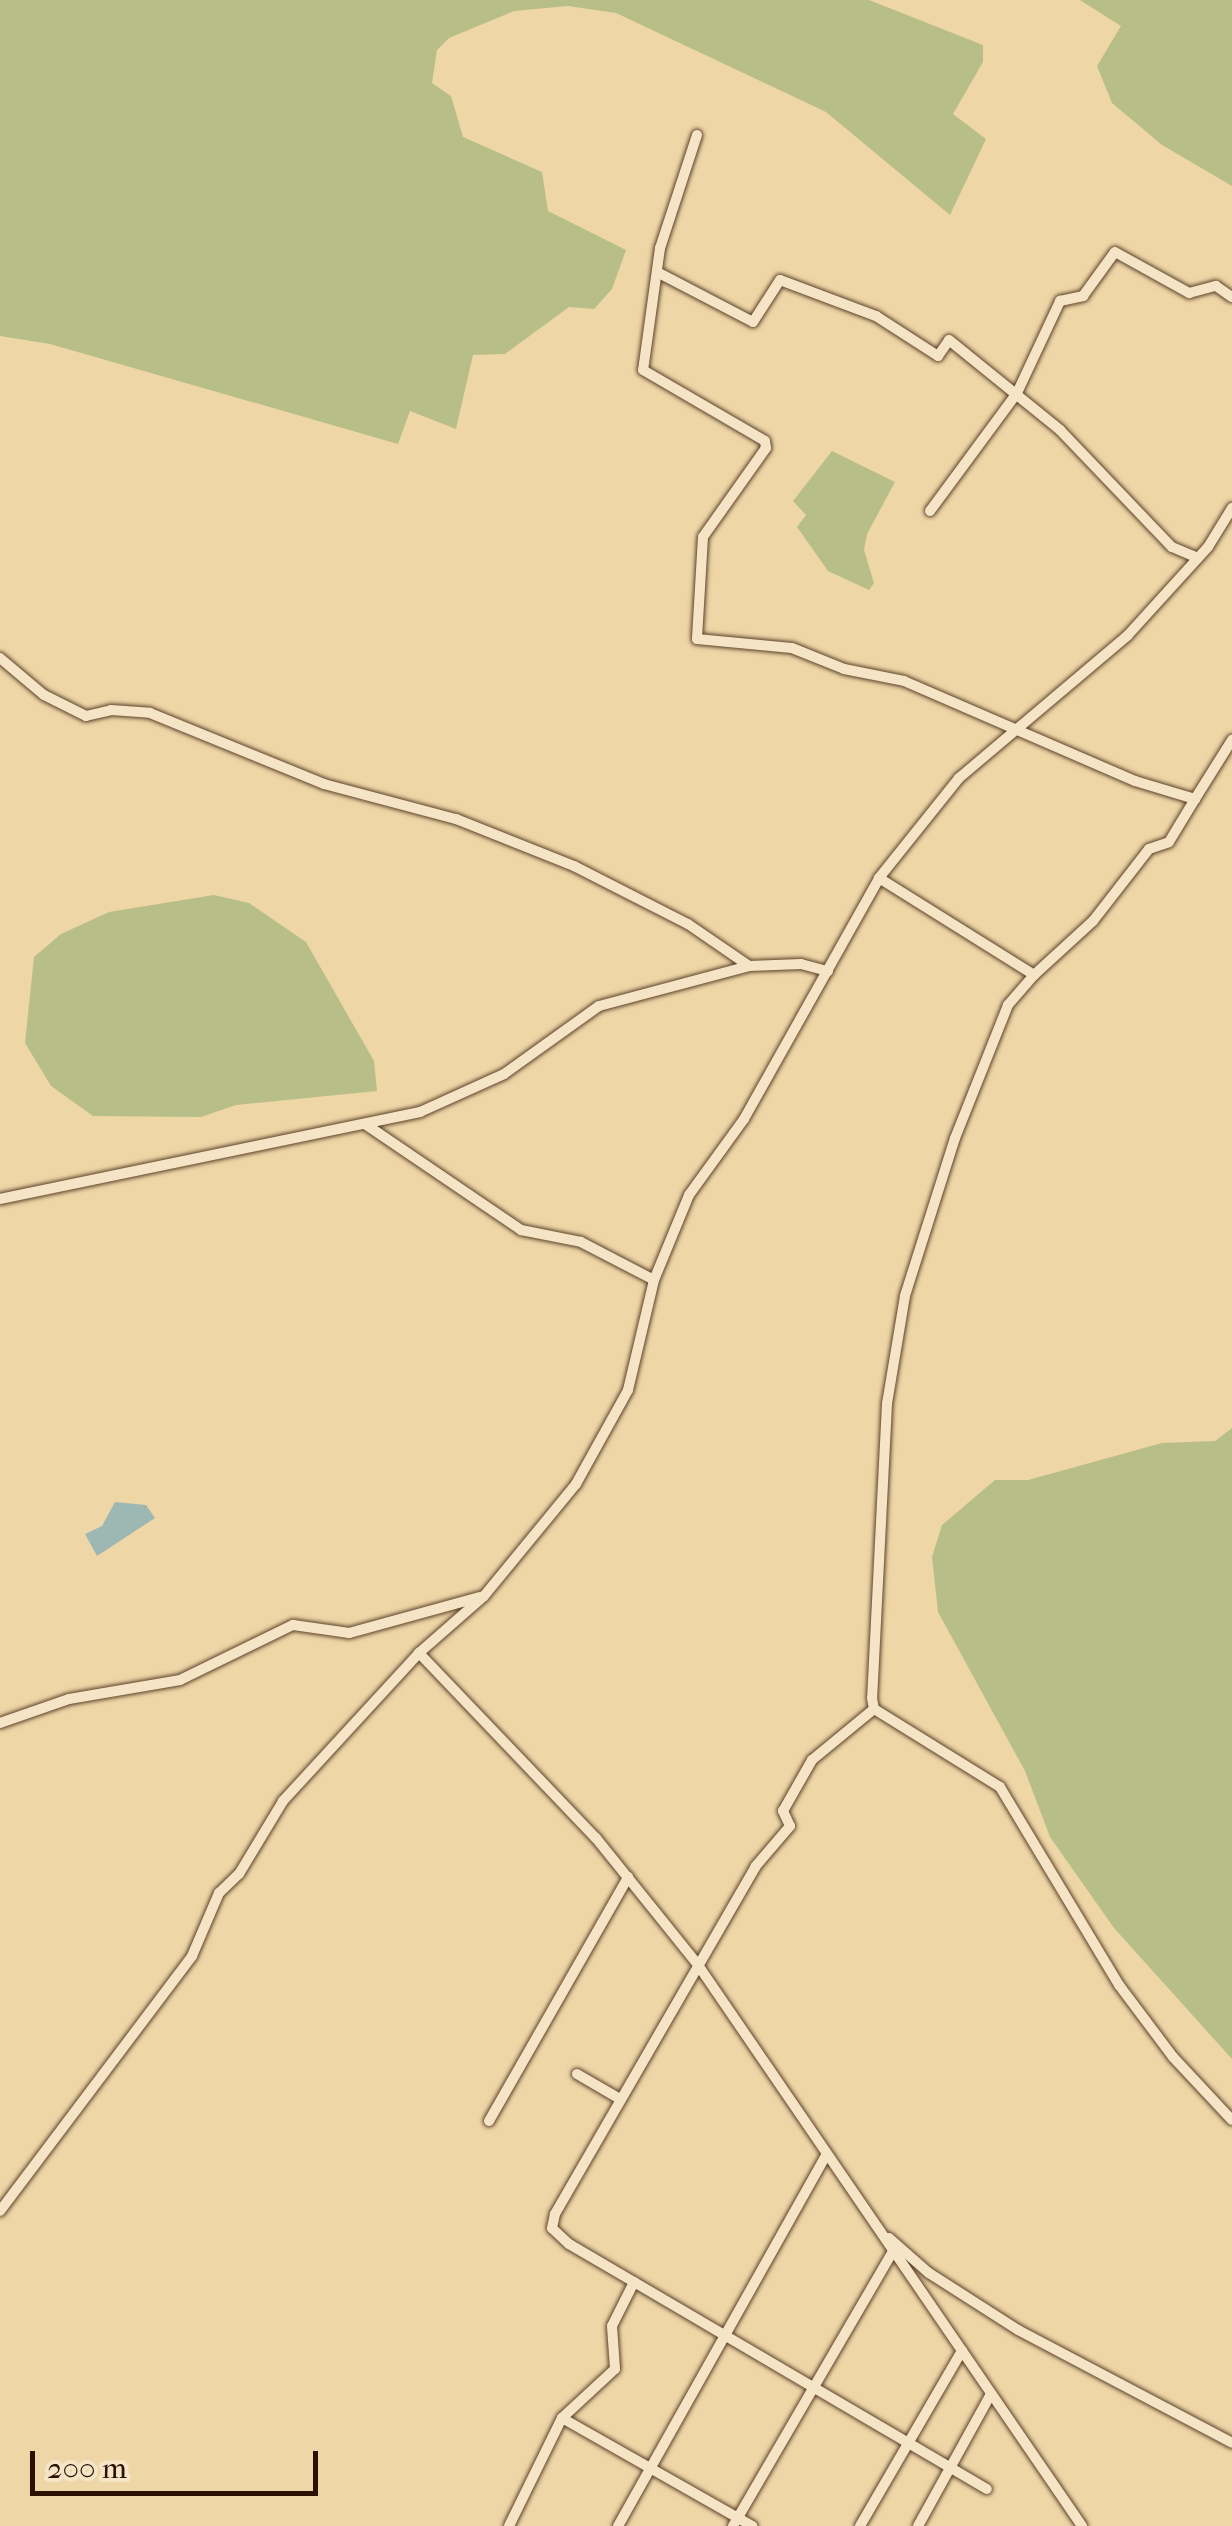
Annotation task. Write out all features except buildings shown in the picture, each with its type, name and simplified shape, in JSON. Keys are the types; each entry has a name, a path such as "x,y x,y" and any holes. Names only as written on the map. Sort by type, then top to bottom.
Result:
{"street":[{"path":"697,135 657,272 642,370 765,441 766,448 703,537 698,639 792,648 844,669 904,681 1135,781 1196,799"},
{"path":"930,511 1017,393 1060,301 1083,296 1115,252 1190,293 1216,286 1232,297"},
{"path":"657,272 754,322 780,280 876,316 938,356 949,340 1017,393 1172,547 1198,558"},
{"path":"0,2211 192,1956 219,1893 239,1874 283,1801 419,1653 484,1596 576,1484 628,1390 654,1280 690,1194 744,1120 879,878 958,778 1128,635 1198,558 1232,508"},
{"path":"0,658 44,695 86,716 111,710 150,713 324,784 456,819 574,866 688,924 749,966"},
{"path":"987,2489 819,2386 727,2340 552,2228 620,2099 755,1867 790,1826 783,1810 812,1760 874,1709 888,1404 905,1296 955,1138 1008,1006 1034,975 1105,908 1148,849 1168,842 1231,744"},
{"path":"879,878 1034,975"},
{"path":"0,1200 420,1112 504,1074 599,1006 749,966 801,964 828,972"},
{"path":"365,1124 521,1230 580,1242 654,1280"},
{"path":"0,1723 69,1699 180,1680 293,1625 349,1633 484,1596"},
{"path":"419,1653 628,1877 698,1965 824,2157 894,2251 1082,2526"},
{"path":"874,1709 1000,1787 1119,1985 1173,2058 1232,2120"},
{"path":"489,2121 628,1877"},
{"path":"577,2074 620,2099"},
{"path":"618,2526 727,2340 824,2157"},
{"path":"874,2224 929,2272 1018,2330 1232,2443"},
{"path":"735,2522 819,2386 894,2251"},
{"path":"509,2526 562,2418 615,2368 612,2326 634,2282"},
{"path":"860,2526 962,2351"},
{"path":"918,2526 991,2394"},
{"path":"562,2418 735,2522 752,2526"}],"green space":[{"path":"0,0 869,0 983,45 983,62 953,114 986,139 950,215 826,112 616,13 568,6 514,11 449,38 437,50 432,83 451,96 463,137 542,172 548,211 626,250 612,289 594,309 569,307 505,354 473,355 456,429 410,411 398,444 50,344 0,336"},
{"path":"1080,0 1232,0 1232,186 1162,145 1112,103 1097,66 1121,26"},
{"path":"832,451 895,482 867,534 864,550 874,583 869,590 828,571 797,527 806,515 793,501"},
{"path":"214,895 249,903 306,942 374,1061 377,1091 236,1105 201,1117 93,1116 51,1086 25,1043 34,957 61,934 109,912"},
{"path":"1232,1428 1232,2059 1114,1928 1050,1837 1025,1771 938,1612 932,1557 942,1525 995,1480 1028,1480 1162,1443 1215,1441"}],"water":[{"path":"115,1502 146,1505 155,1518 97,1556 85,1534 102,1526"}]}
